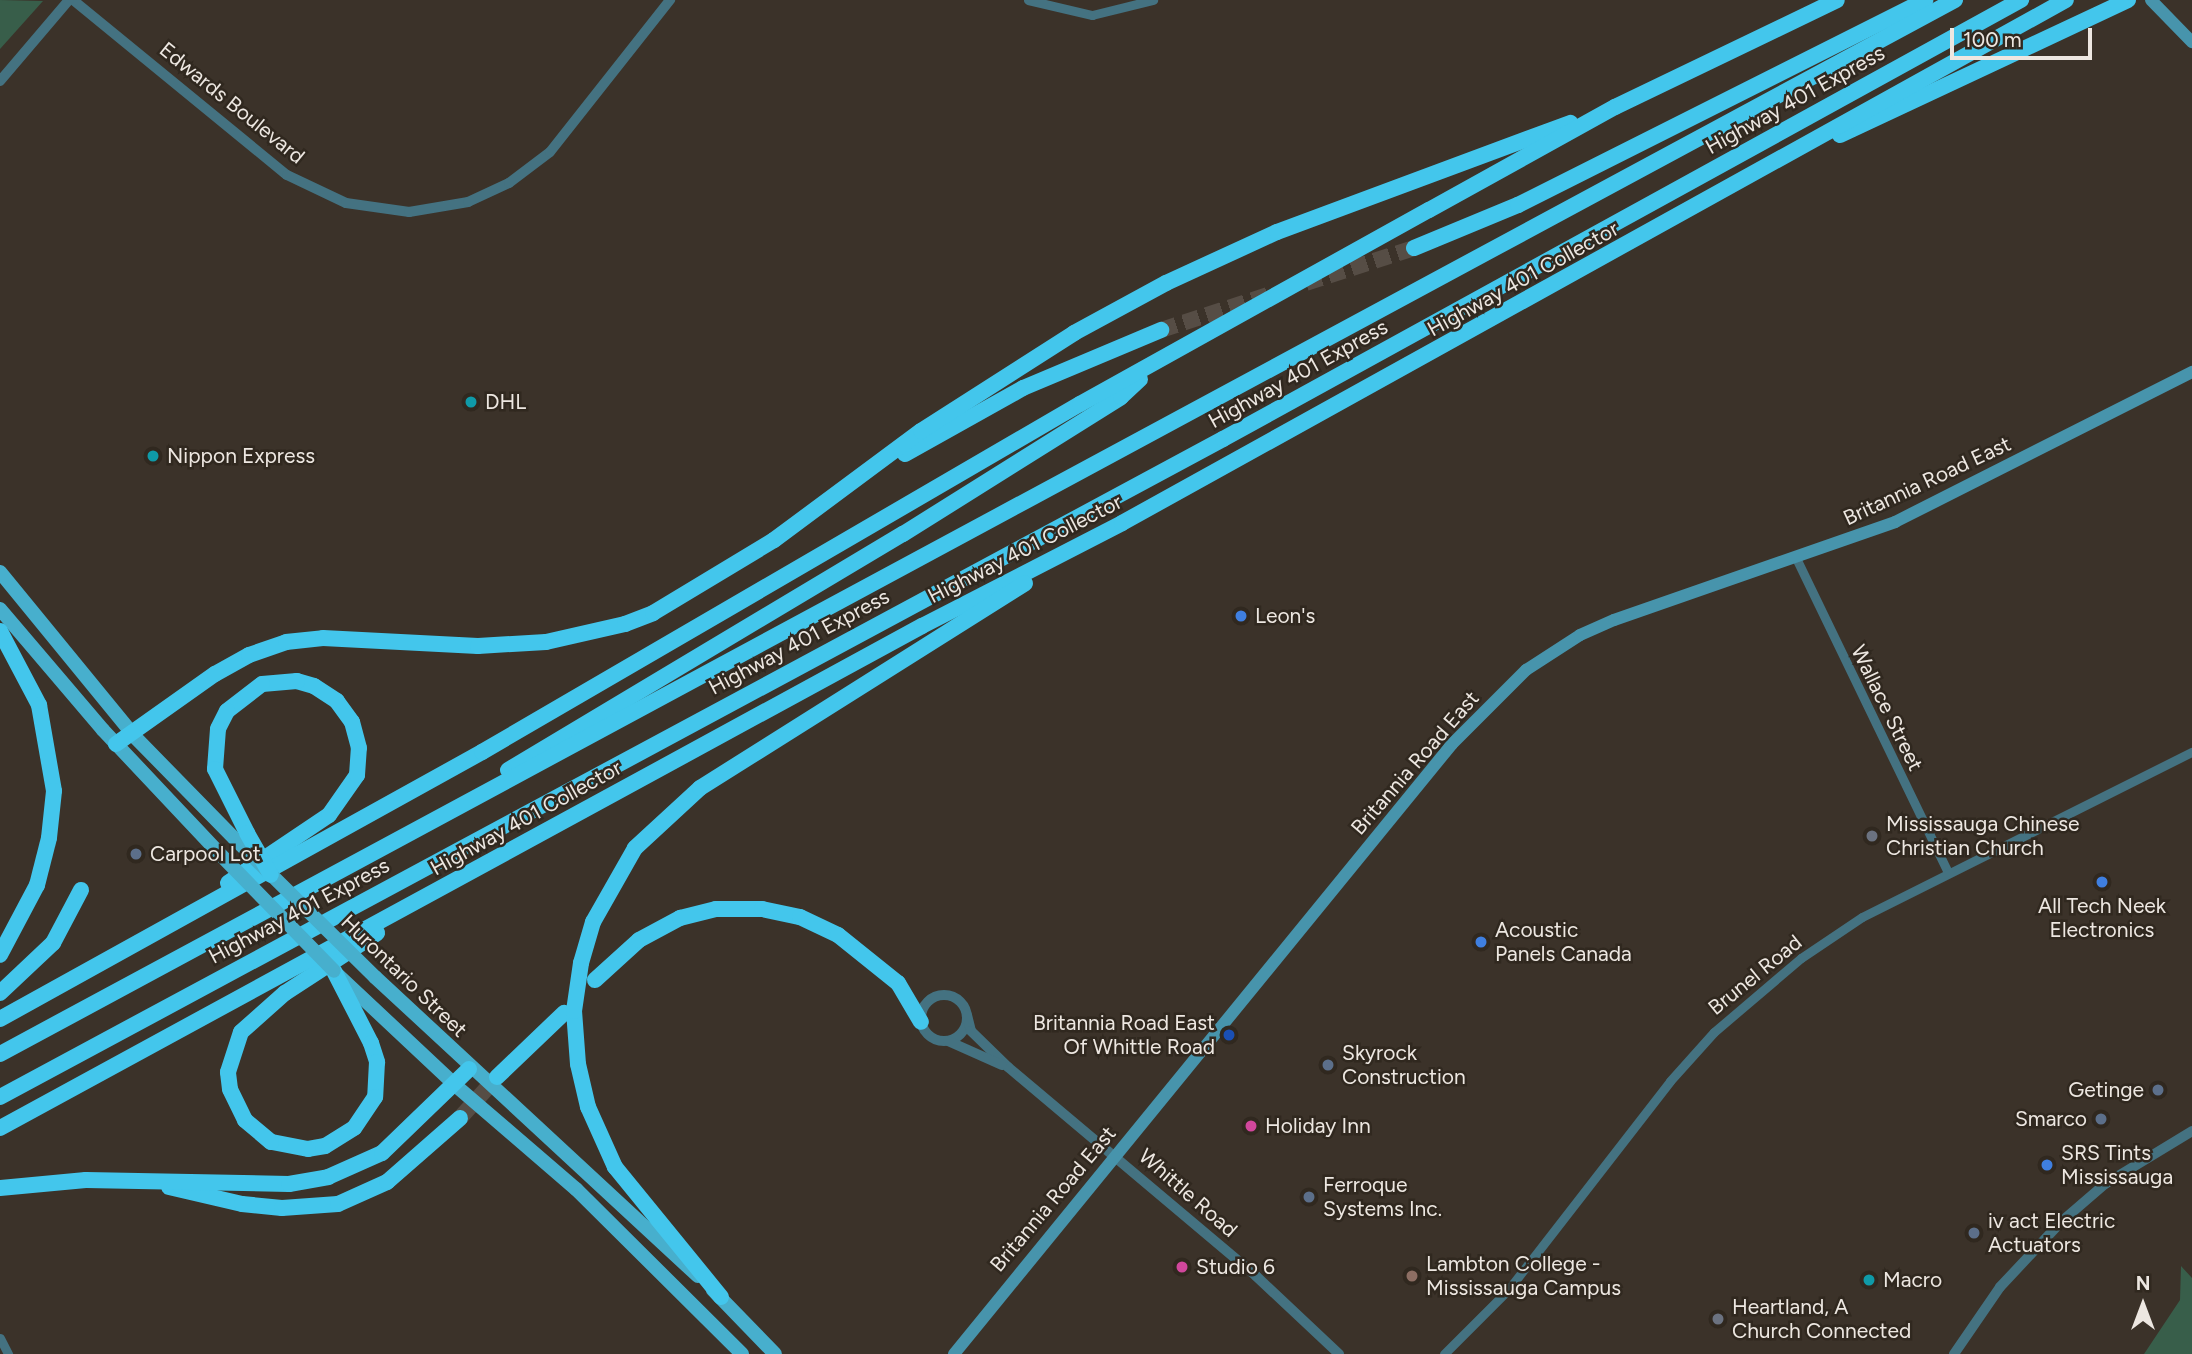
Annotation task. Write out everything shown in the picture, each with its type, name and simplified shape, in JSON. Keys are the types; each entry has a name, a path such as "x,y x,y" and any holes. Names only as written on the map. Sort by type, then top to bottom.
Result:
{"highway":[{"path":"0,1020 150,938 1157,363 1615,107 1838,0"},
{"path":"1414,248 1518,205 1925,0"},
{"name":"Highway 401 Express","path":"0,1054 1955,0"},
{"name":"Highway 401 Express","path":"0,1097 1211,446 2021,0"},
{"name":"Highway 401 Collector","path":"0,1128 1122,523 1734,187 2066,0"},
{"path":"1734,187 2128,0"},
{"path":"116,744 134,736 215,674 249,655 286,642 323,638 478,646 546,642 625,624 692,592 845,489 932,424 1074,333 1166,283 1277,232 1615,107"},
{"path":"845,489 1023,388 1161,330"},
{"path":"360,860 903,534 1121,397 1157,363"},
{"path":"721,1297 615,1167 587,1107 576,1048 576,985 586,943 612,883 649,832 700,788 1122,523"},
{"path":"0,631 39,705 54,791 41,872 20,925 0,955"},
{"path":"150,938 195,902 310,830 344,798 356,775 357,735 337,701 314,685 297,681 262,684 227,711 218,729 215,769 241,836 271,875"},
{"path":"0,993 53,943 82,890"},
{"path":"595,980 639,940 680,918 716,909 762,909 800,917 838,934 898,983 921,1021"},
{"path":"334,971 349,991 377,1062 378,1082 367,1112 354,1128 325,1146 308,1149 271,1142 245,1120 230,1089 230,1062 241,1032 285,993 381,930 395,913"},
{"path":"497,1077 564,1013"},
{"path":"0,1188 86,1180 256,1185 328,1177 382,1153 469,1069"},
{"path":"150,1180 204,1198 242,1204 282,1208 338,1204 387,1182 460,1118"}],"main road":[{"path":"2151,0 2192,42"},
{"name":"Britannia Road East","path":"954,1354 1452,744 1520,676 1553,651 1614,620 1895,522 2192,372"},
{"path":"0,572 134,736 241,836"},
{"name":"Hurontario Street","path":"0,609 116,744 334,971"},
{"name":"Hurontario Street","path":"271,875 469,1069 721,1297 775,1354"},
{"name":"Hurontario Street","path":"349,991 576,1189 742,1354"}],"street":[{"name":"Edwards Boulevard","path":"71,0 286,175 346,203 409,212 468,202 509,183 550,152 670,0"},
{"path":"0,81 71,0"},
{"path":"1028,0 1092,15 1153,0"},
{"name":"Wallace Street","path":"1796,558 1948,872"},
{"name":"Brunel Road","path":"1444,1354 1508,1290 1670,1081 1714,1032 1801,958 1862,917 2192,751"},
{"path":"941,994 957,998 967,1015 962,1032 948,1041 929,1035 921,1021 927,1002 941,994"},
{"name":"Whittle Road","path":"967,1015 971,1031 1008,1067 1256,1276 1339,1354"},
{"name":"Whittle Road","path":"948,1041 1008,1067"},
{"path":"1954,1354 2000,1287 2062,1221 2105,1184 2192,1131"},
{"path":"0,1338 8,1354"}],"green space":[{"path":"0,0 43,1 0,49"},
{"path":"2181,1266 2192,1278 2192,1354 2144,1354 2180,1300"}],"tunnel":[{"path":"1306,283 1414,248"},
{"path":"1161,330 1268,295"},
{"path":"460,1118 497,1077"}],"place":[{"name":"DHL","path":"471,402"},
{"name":"Nippon Express","path":"153,456"},
{"name":"Leon's","path":"1241,616"},
{"name":"Mississauga Chinese Christian Church","path":"1872,836"},
{"name":"Carpool Lot","path":"136,854"},
{"name":"All Tech Neek Electronics","path":"2102,882"},
{"name":"Acoustic Panels Canada","path":"1481,942"},
{"name":"Britannia Road East Of Whittle Road","path":"1229,1035"},
{"name":"Skyrock Construction","path":"1328,1065"},
{"name":"Getinge","path":"2158,1090"},
{"name":"Smarco","path":"2101,1119"},
{"name":"Holiday Inn","path":"1251,1126"},
{"name":"SRS Tints Mississauga","path":"2047,1165"},
{"name":"Ferroque Systems Inc.","path":"1309,1197"},
{"name":"iv act Electric Actuators","path":"1974,1233"},
{"name":"Studio 6","path":"1182,1267"},
{"name":"Lambton College - Mississauga Campus","path":"1412,1276"},
{"name":"Macro","path":"1869,1280"},
{"name":"Heartland, A Church Connected","path":"1718,1319"}]}
